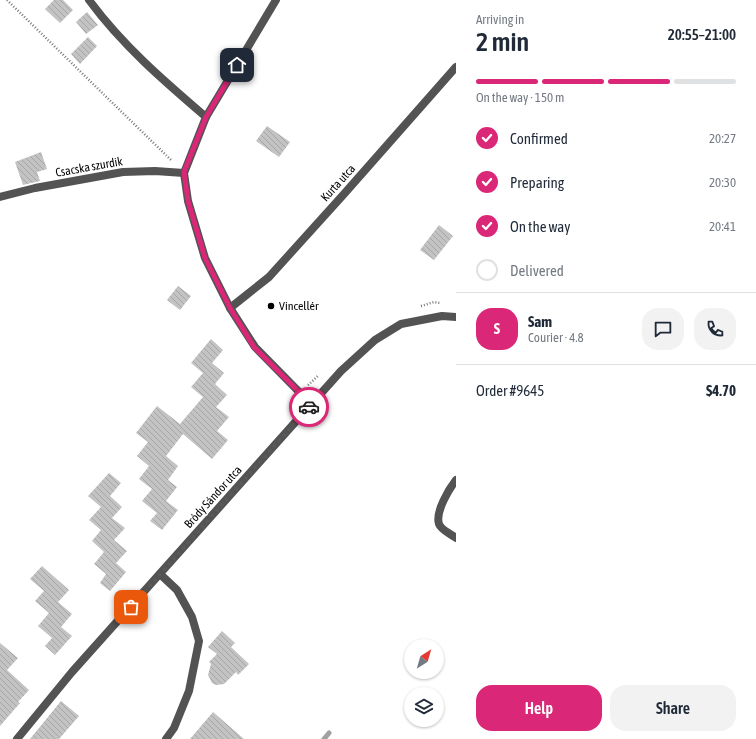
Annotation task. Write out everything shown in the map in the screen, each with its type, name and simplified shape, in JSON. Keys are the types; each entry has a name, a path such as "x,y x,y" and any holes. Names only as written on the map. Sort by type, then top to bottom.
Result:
{"street":[{"path":"89,0 102,17 157,75 206,117"},
{"path":"276,0 206,117 184,172 188,201 205,258 230,308 254,347 311,404"},
{"name":"Kurta utca","path":"230,308 268,277 344,194 456,67"},
{"name":"Csacska szurdik","path":"0,197 35,188 123,172 155,170 184,172"},
{"name":"Bródy Sándor utca","path":"17,739 72,672 341,371 375,340 401,324 442,316 456,317"},
{"path":"456,480 439,510 439,523 442,529 456,538"},
{"path":"160,574 177,590 192,617 199,641 189,691 174,728 166,739"}],"path":[{"path":"7,0 184,172"}],"building":[{"path":"54,0 63,0 73,10 60,23 45,9"},
{"path":"87,12 98,25 86,34 76,22"},
{"path":"88,37 97,46 80,64 71,54"},
{"path":"267,126 290,142 279,157 256,141"},
{"path":"41,152 47,169 37,172 40,181 23,185 15,162"},
{"path":"439,225 453,236 434,260 420,250"},
{"path":"178,286 191,296 180,310 167,300"},
{"path":"211,339 223,350 212,363 224,373 215,384 227,395 216,407 229,417 217,431 228,440 212,459 183,434 166,456 178,466 168,480 177,487 166,501 178,510 162,530 150,521 157,513 142,501 152,489 139,479 149,466 137,456 148,442 136,433 157,406 180,424 203,397 191,387 203,373 191,363"},
{"path":"109,473 121,483 110,496 122,507 112,518 125,528 114,540 127,551 116,563 126,572 110,591 100,583 106,574 94,564 104,552 92,541 101,530 89,520 101,507 88,496"},
{"path":"42,566 69,590 58,602 72,614 61,627 72,636 55,655 45,646 52,638 38,626 49,613 35,601 44,591 30,579"},
{"path":"222,631 235,643 231,647 249,664 238,675 236,672 224,684 216,685 212,683 208,675 211,664 209,662 217,654 208,647"},
{"path":"0,643 18,658 7,670 29,690 0,726"},
{"path":"61,701 79,716 59,739 30,739"},
{"path":"213,712 244,739 190,739"}],"waterway":[{"path":"324,739 329,733"}],"way so far":[{"path":"131,607 309,407"}],"place":[{"name":"Vincellér","path":"271,306"}],"route":[{"path":"237,65 206,117 184,172 188,201 205,258 230,308 254,347 311,404 309,407"}]}
